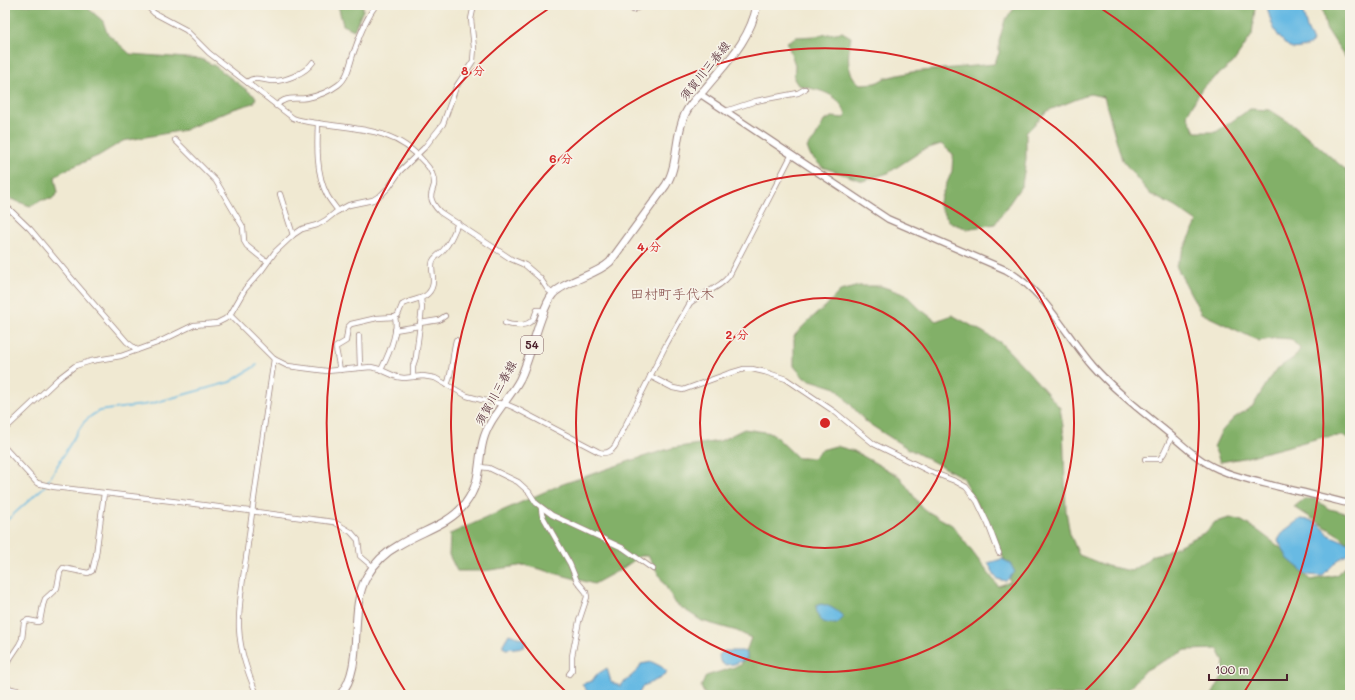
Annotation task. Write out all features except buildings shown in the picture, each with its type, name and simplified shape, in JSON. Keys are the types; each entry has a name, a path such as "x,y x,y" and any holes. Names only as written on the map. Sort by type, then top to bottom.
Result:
{"main road":[{"name":"須賀川三春線","path":"340,695 347,686 352,670 359,598 363,584 373,567 399,544 453,516 470,496 477,480 483,441 488,428 519,379 543,313 553,294 562,287 599,270 607,264 650,208 670,179 675,163 684,117 700,94 739,47 752,23 757,5"}],"street":[{"path":"146,5 154,12 186,30 209,53 276,106 298,120 366,130 386,135 405,144 425,162 433,177 434,185 431,196 432,202 440,212 480,240 511,259 525,265 540,278 553,294"},
{"path":"276,106 284,99 309,98 325,92 343,81 369,14 376,5"},
{"path":"5,429 58,379 75,366 91,361 121,356 157,343 194,326 219,322 230,315 245,289 275,252 293,235 302,229 317,225 338,211 354,204 373,200 381,195 389,187 400,171 418,156 442,124 456,87 470,68 473,61 474,48 471,19 474,5"},
{"path":"633,10 643,5"},
{"path":"247,82 257,78 277,81 298,75 310,67 313,62"},
{"path":"726,111 756,101 798,93 805,89"},
{"path":"700,94 791,156 888,219 1019,277 1031,287 1087,359 1104,378 1126,399 1200,458 1217,469 1236,476 1350,504"},
{"path":"318,123 318,156 321,176 328,196 338,211"},
{"path":"175,140 216,181 243,227 244,242 268,262"},
{"path":"230,315 274,359 288,366 327,371 371,367 397,377 404,378 423,376 434,378 467,396 515,408 599,452 605,453 612,450 615,446 667,343 690,303 720,286 729,276 791,156"},
{"path":"280,194 293,235"},
{"path":"5,205 30,229 127,342 137,350"},
{"path":"381,370 395,330 395,317 398,315 402,305 428,294 434,280 432,266 433,260 445,249 458,224"},
{"path":"413,376 413,366 417,350 422,308 421,298"},
{"path":"505,323 520,325 530,322 537,310 540,310 543,313"},
{"path":"395,330 439,320 445,316"},
{"path":"340,370 336,347 346,341 348,327 351,324 377,318 395,317"},
{"path":"359,336 360,367"},
{"path":"447,384 451,371 456,340"},
{"path":"257,695 248,674 240,638 240,606 274,359"},
{"path":"650,376 673,388 683,390 704,382 752,369 786,379 835,412 874,444 929,471 955,481 966,488 977,501 999,553"},
{"path":"1145,459 1160,459 1172,436"},
{"path":"5,448 39,484 334,522 351,532 358,540 360,556 373,567"},
{"path":"480,467 489,468 518,482 529,492 541,508 552,515 623,548 653,569"},
{"path":"5,666 22,639 24,622 28,620 40,621 45,599 57,588 60,572 63,568 88,573 92,571 96,555 104,493"},
{"path":"541,508 542,515 570,564 577,581 586,592 587,597 579,621 572,656 572,670 569,674"},
{"path":"5,686 9,689 20,690 38,695"}],"green space":[{"path":"5,5 84,5 103,21 107,33 130,54 201,59 215,66 256,97 254,103 230,110 185,130 123,141 98,156 63,171 55,177 58,193 52,199 42,200 30,206 5,198"},
{"path":"338,5 363,5 363,10 354,30 343,25"},
{"path":"1017,5 1253,5 1255,8 1252,35 1233,63 1202,88 1187,115 1195,132 1216,132 1250,109 1270,110 1295,126 1346,170 1350,187 1350,441 1343,436 1323,437 1244,458 1220,462 1214,447 1221,432 1234,418 1253,406 1278,368 1295,357 1300,349 1291,339 1277,338 1259,341 1201,313 1176,266 1197,222 1175,207 1150,194 1122,160 1104,97 1090,94 1047,111 1026,133 1026,159 1022,185 995,224 967,229 949,222 938,204 952,171 953,154 941,144 923,150 888,173 863,181 822,167 810,155 807,147 815,138 824,121 832,117 844,118 846,115 843,107 838,101 827,93 798,85 794,79 795,65 787,42 796,37 842,32 851,37 849,63 855,80 860,84 876,83 885,78 912,72 994,64 999,53 999,41 1005,20"},
{"path":"1325,5 1350,5 1350,62 1345,57 1326,28 1322,8"},
{"path":"859,286 881,286 906,295 920,309 936,321 952,315 983,332 1001,343 1060,408 1063,426 1066,511 1070,534 1079,555 1107,566 1131,571 1153,555 1166,552 1206,532 1215,522 1230,518 1242,521 1281,548 1310,580 1336,575 1350,563 1350,695 1212,695 1222,677 1224,662 1218,649 1186,650 1144,671 1124,695 705,695 701,687 706,676 741,665 751,638 737,631 702,621 676,604 648,556 640,556 623,568 594,584 525,565 483,571 457,571 449,555 450,534 560,485 672,448 720,441 744,429 772,433 798,458 813,458 821,450 836,446 854,451 900,477 923,509 952,525 998,586 1010,582 1004,559 962,477 907,448 866,422 836,388 804,378 794,366 794,336 840,291"},
{"path":"1304,499 1315,499 1329,509 1350,515 1350,547 1343,538 1294,507"}],"water":[{"path":"1267,5 1301,5 1307,28 1313,42 1306,47 1292,49 1286,45 1272,24"},
{"path":"1300,519 1310,520 1321,526 1329,535 1350,544 1350,553 1338,560 1322,576 1307,575 1288,559 1278,540 1284,531"},
{"path":"1002,559 1010,563 1015,572 1006,581 997,579 988,563"},
{"path":"821,604 828,606 844,617 837,624 821,621 816,606"},
{"path":"509,634 526,640 524,647 506,649 503,647 503,644"},
{"path":"724,651 742,651 747,653 747,659 734,664 724,665 720,661 719,655"},
{"path":"652,662 662,667 667,672 661,678 643,686 638,695 590,695 582,684 592,681 596,675 607,668 611,682 620,686 638,670 641,664"}],"waterway":[{"path":"47,483 84,422 99,411 150,404 230,382 257,365"},
{"path":"5,522 45,486"}],"district":[{"name":"田村町手代木","path":"672,294"}]}
